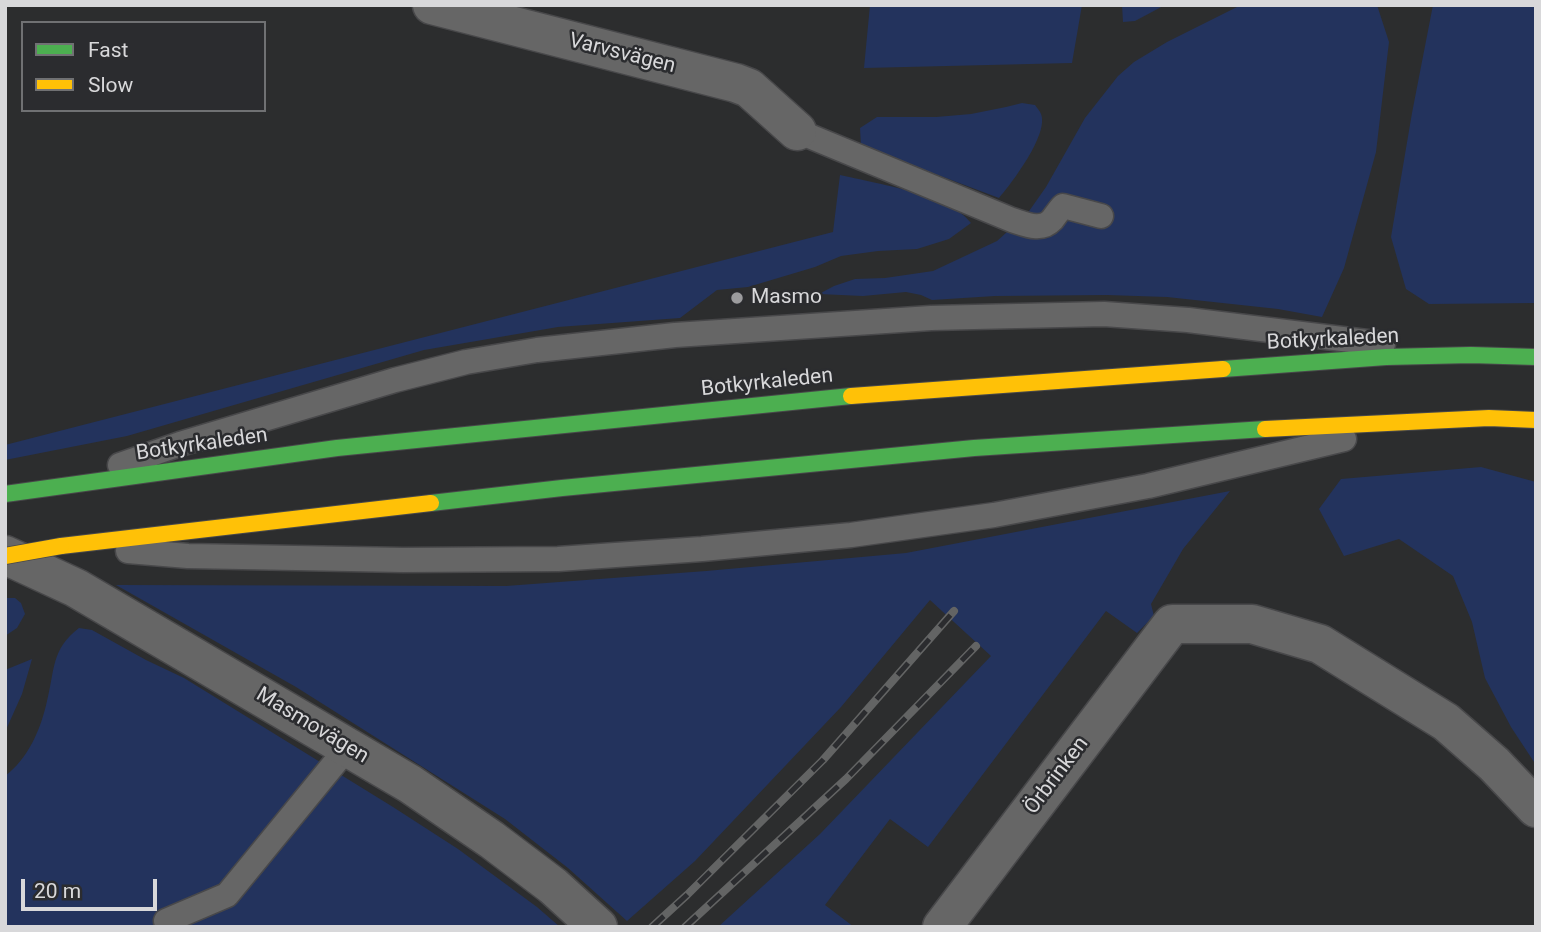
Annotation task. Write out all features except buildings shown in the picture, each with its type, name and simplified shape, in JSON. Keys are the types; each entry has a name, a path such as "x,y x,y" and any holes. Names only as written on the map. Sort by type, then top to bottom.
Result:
{"main road":[{"name":"Botkyrkaleden","path":"5,494 337,448 822,398 1294,363 1471,355 1536,357"},
{"path":"5,556 61,546 562,488 960,449 1330,425 1489,418 1536,419"}],"street":[{"name":"Varvsvägen","path":"432,5 736,83 760,97 797,131"},
{"name":"Masmovägen","path":"5,556 76,588 410,784 553,886 598,927"},
{"name":"Örbrinken","path":"942,927 1172,624 1252,624 1320,644 1446,722 1494,764 1536,808"}],"lane":[{"path":"797,131 1033,227 1043,226 1051,221 1063,206 1101,216"},
{"path":"62,486 180,444 466,362 537,350 675,335 931,318 1104,314 1188,320 1471,355"},
{"path":"61,546 188,556 404,560 558,559 729,547 851,535 994,515 1148,486 1303,447 1424,422"},
{"path":"166,921 227,895 348,747"}],"shaded area":[{"path":"870,5 1082,5 1072,63 864,68"},
{"path":"1122,5 1165,5 1135,21 1123,22"},
{"path":"1241,5 1377,5 1389,42 1376,152 1344,268 1322,317 1278,309 1167,297 995,296 932,300 906,292 863,296 819,294 855,279 933,271 997,241 1027,214 1046,187 1085,118 1118,76 1134,62 1167,42"},
{"path":"1433,5 1536,5 1536,303 1429,304 1406,289 1391,237"},
{"path":"1022,103 1035,105 1040,112 1040,133 1028,158 999,198 861,146 860,128 877,117 971,114"},
{"path":"840,175 930,198 961,213 971,223 949,239 917,249 841,256 815,267 748,287 717,290 680,318 558,327 424,350 127,436 5,460 5,445 833,232"},
{"path":"1481,467 1536,482 1536,765 1511,727 1485,678 1472,622 1453,576 1399,539 1344,556 1319,509 1341,479"},
{"path":"1230,491 1183,549 1151,604 1154,616 1137,633 1106,611 928,847 890,819 825,905 854,927 718,927 820,834 991,656 930,600 841,707 695,861 627,921 568,868 505,819 296,687 116,585 506,586 706,571 906,553"},
{"path":"5,598 15,598 21,603 25,614 17,628 5,636"},
{"path":"79,628 92,630 184,678 393,807 458,849 560,927 5,927 5,776 27,752 37,733 59,652"},
{"path":"32,659 22,694 5,732 5,670"}],"railway":[{"path":"652,927 823,760 954,611"},
{"path":"685,927 846,779 976,646"}],"traffic: fast":[{"path":"1223,369 1386,357 1536,357"},
{"path":"5,494 337,448 851,396"},
{"path":"431,503 974,448 1265,429"}],"traffic: slow":[{"path":"851,396 1223,369"},
{"path":"1265,429 1489,418 1536,420"},
{"path":"61,546 431,503"},
{"path":"5,556 61,546"}],"place":[{"name":"Masmo","path":"737,298"}]}
